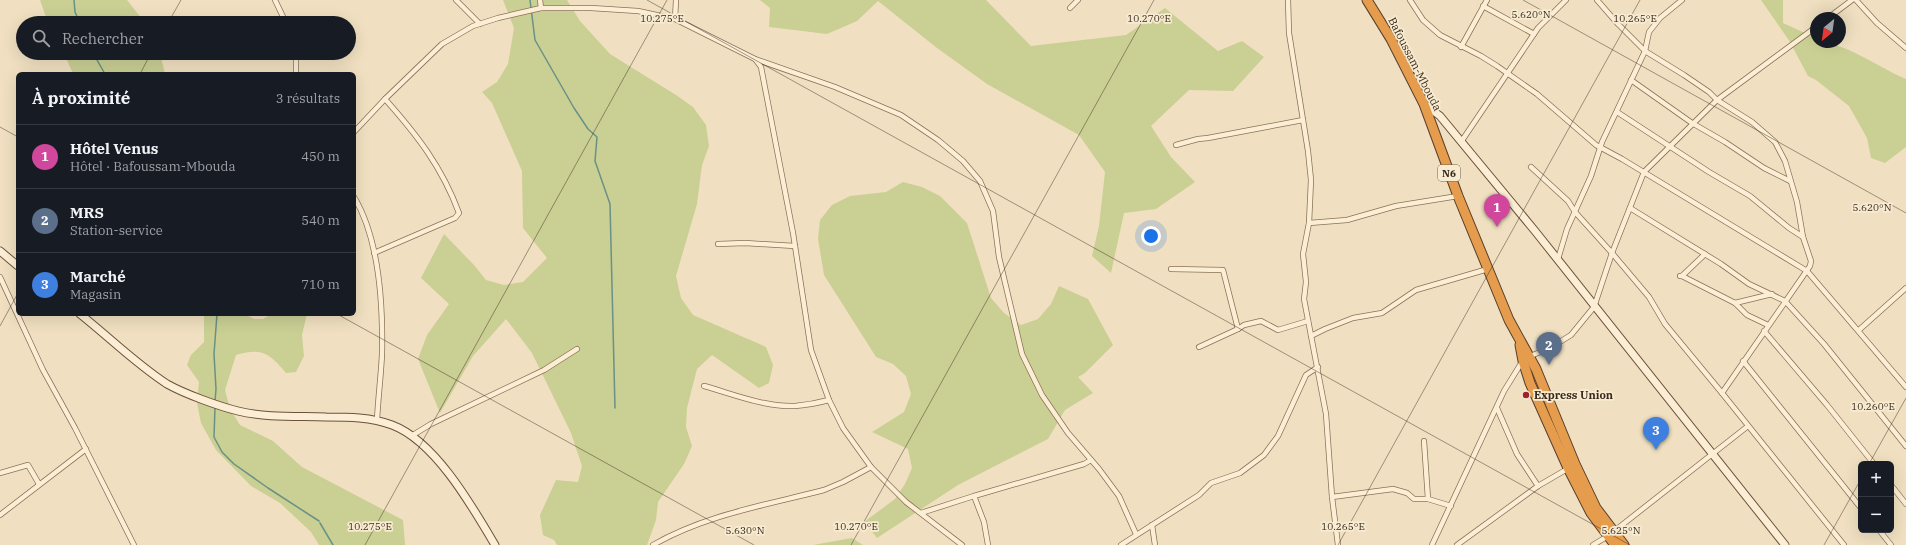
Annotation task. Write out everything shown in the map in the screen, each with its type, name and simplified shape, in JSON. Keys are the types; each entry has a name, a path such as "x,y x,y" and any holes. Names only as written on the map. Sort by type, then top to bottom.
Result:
{"highway":[{"name":"Bafoussam-Mbouda","path":"1367,0 1391,39 1424,104 1458,196 1526,359 1530,384 1571,466 1591,513 1624,545"},
{"name":"Bafoussam-Mbouda","path":"1611,533 1616,545"}],"street":[{"path":"275,0 283,16"},
{"path":"456,0 480,24"},
{"path":"540,0 541,8"},
{"path":"675,19 676,0"},
{"path":"1070,8 1078,0"},
{"path":"1288,0 1289,33 1308,151 1311,180 1309,223 1303,254 1306,282 1304,299 1326,414 1332,497 1338,545"},
{"path":"1410,0 1428,26 1446,39 1481,56 1506,73 1536,94 1588,138 1601,147 1807,271 1825,290 1843,315 1859,330 1906,387"},
{"path":"1462,47 1487,0"},
{"path":"1461,142 1506,73 1534,34 1566,0"},
{"path":"1597,0 1645,51 1752,122 1775,142 1785,161 1797,202 1803,237 1811,261 1807,271 1722,393"},
{"path":"1557,261 1608,129 1618,112 1645,51 1652,27 1682,0"},
{"path":"1836,12 1852,0"},
{"path":"1856,0 1877,23 1906,48"},
{"path":"1483,6 1534,34"},
{"path":"356,130 385,99 442,44 473,26 541,8 591,8 638,11 675,19 755,59 835,87 901,115 938,140 963,161 980,181 993,211 999,257 1022,354 1042,395 1068,433 1099,469 1119,496 1136,534"},
{"path":"1432,545 1504,392 1526,359 1550,348 1571,335 1594,307 1612,253 1644,172 1717,100 1810,31"},
{"path":"755,59 762,73 795,246 811,350 829,400 843,428 871,467 906,502 962,545"},
{"path":"296,60 296,72"},
{"path":"1631,80 1692,123 1725,142 1764,168 1790,182"},
{"path":"374,253 455,218 459,213 449,187 435,161 413,130 385,99"},
{"path":"1424,104 1440,116 1535,231 1557,261 1785,545"},
{"path":"1618,112 1726,183 1750,196 1788,228 1803,237"},
{"path":"1176,144 1198,138 1208,138 1303,120"},
{"path":"1531,167 1568,201 1575,212 1649,297 1665,324 1844,545"},
{"path":"1309,223 1347,220 1396,206 1458,196"},
{"path":"356,201 365,219 374,253 381,303 382,353 377,421"},
{"path":"1630,208 1705,254 1749,284 1785,301 1824,344 1906,446"},
{"path":"718,244 746,243 795,246"},
{"path":"0,252 16,264"},
{"path":"1705,254 1681,276 1735,303 1747,315 1768,325"},
{"path":"1171,269 1222,270 1238,329"},
{"path":"1311,336 1353,318 1382,313 1416,290 1488,269"},
{"path":"0,277 16,312"},
{"path":"1859,330 1906,288"},
{"path":"1735,303 1772,294"},
{"path":"18,316 43,370 86,449 134,545"},
{"path":"83,316 168,384 202,399 239,411 275,416 355,418 377,421 392,425 413,435 428,448 443,467 462,493 495,545"},
{"path":"1199,347 1244,325 1261,321 1278,330 1308,321"},
{"path":"1764,331 1827,405 1872,461"},
{"path":"413,435 432,424 544,370 577,349"},
{"path":"1744,361 1858,504"},
{"path":"1121,545 1199,495 1211,483 1240,473 1264,455 1278,436 1306,375 1318,367"},
{"path":"704,386 761,403 778,406 795,406 829,400"},
{"path":"1497,408 1517,454 1538,486"},
{"path":"1593,545 1611,533 1748,426"},
{"path":"1424,441 1428,499"},
{"path":"0,515 86,449"},
{"path":"921,513 1084,464 1091,460"},
{"path":"1084,464 1099,469"},
{"path":"0,473 28,465 39,484"},
{"path":"1457,545 1538,486 1571,466"},
{"path":"653,545 698,523 824,490 871,467"},
{"path":"1332,497 1393,489 1407,493 1414,499 1428,499 1451,506"},
{"path":"1894,489 1906,504"},
{"path":"974,496 984,522 988,545"},
{"path":"1152,525 1155,545"},
{"path":"1881,533 1891,545"}],"green space":[{"path":"40,0 127,0 140,16 46,16"},
{"path":"503,0 567,0 580,21 610,54 693,107 706,125 709,146 702,165 697,204 676,276 681,298 693,315 766,347 773,365 769,383 759,388 712,355 697,369 687,408 686,427 692,446 684,464 658,502 656,520 647,545 557,545 554,540 543,535 540,515 556,480 578,482 582,466 571,433 532,353 506,319 473,356 440,413 418,359 427,335 449,304 421,278 444,234 474,265 486,280 504,285 523,282 547,258 523,228 522,171 492,103 482,92 497,82 508,64 514,28"},
{"path":"760,0 986,0 1031,46 1126,35 1165,8 1218,51 1242,41 1264,57 1233,91 1189,90 1151,126 1171,157 1195,182 1156,209 1124,213 1111,273 1092,256 1099,226 1105,172 1079,135 987,84 937,48 878,1 857,21 827,34 769,27 770,8"},
{"path":"1761,0 1783,0 1783,23 1810,35 1810,48 1844,48 1906,79 1906,147 1885,163 1871,158 1867,138 1849,106 1816,80 1808,76 1790,42"},
{"path":"67,60 162,60 165,72 72,72"},
{"path":"903,182 922,187 940,196 967,223 991,298 1004,313 1021,325 1038,319 1051,304 1059,286 1088,299 1113,345 1085,373 1078,377 1093,393 1065,410 1048,439 958,485 877,538 864,522 895,499 905,484 912,468 908,449 872,432 904,412 911,394 906,376 893,364 876,357 824,275 818,239 820,220 832,205 850,196 886,192"},
{"path":"204,316 249,316 254,319 263,319 268,316 307,316 302,335 304,356 296,372 286,373 269,356 258,352 236,355 225,390 230,409 240,425 273,441 302,467 403,520 405,545 319,545 311,532 280,503 251,486 216,450 201,423 197,403 199,382 187,365 191,355 204,342"},
{"path":"852,538 863,545 813,545"}],"waterway":[{"path":"74,0 77,16"},
{"path":"530,0 535,40 574,108 588,129 597,137 595,161 610,204 615,408"},
{"path":"97,60 104,72"},
{"path":"215,401 216,389 214,354 217,316"},
{"path":"215,407 214,437 222,452 234,464 319,521"},
{"path":"320,523 333,545"}],"place":[{"name":"Hôtel Venus","path":"1497,227"},
{"name":"MRS","path":"1549,365"},
{"name":"Express Union","path":"1526,395"},
{"name":"Marché","path":"1656,450"}]}
